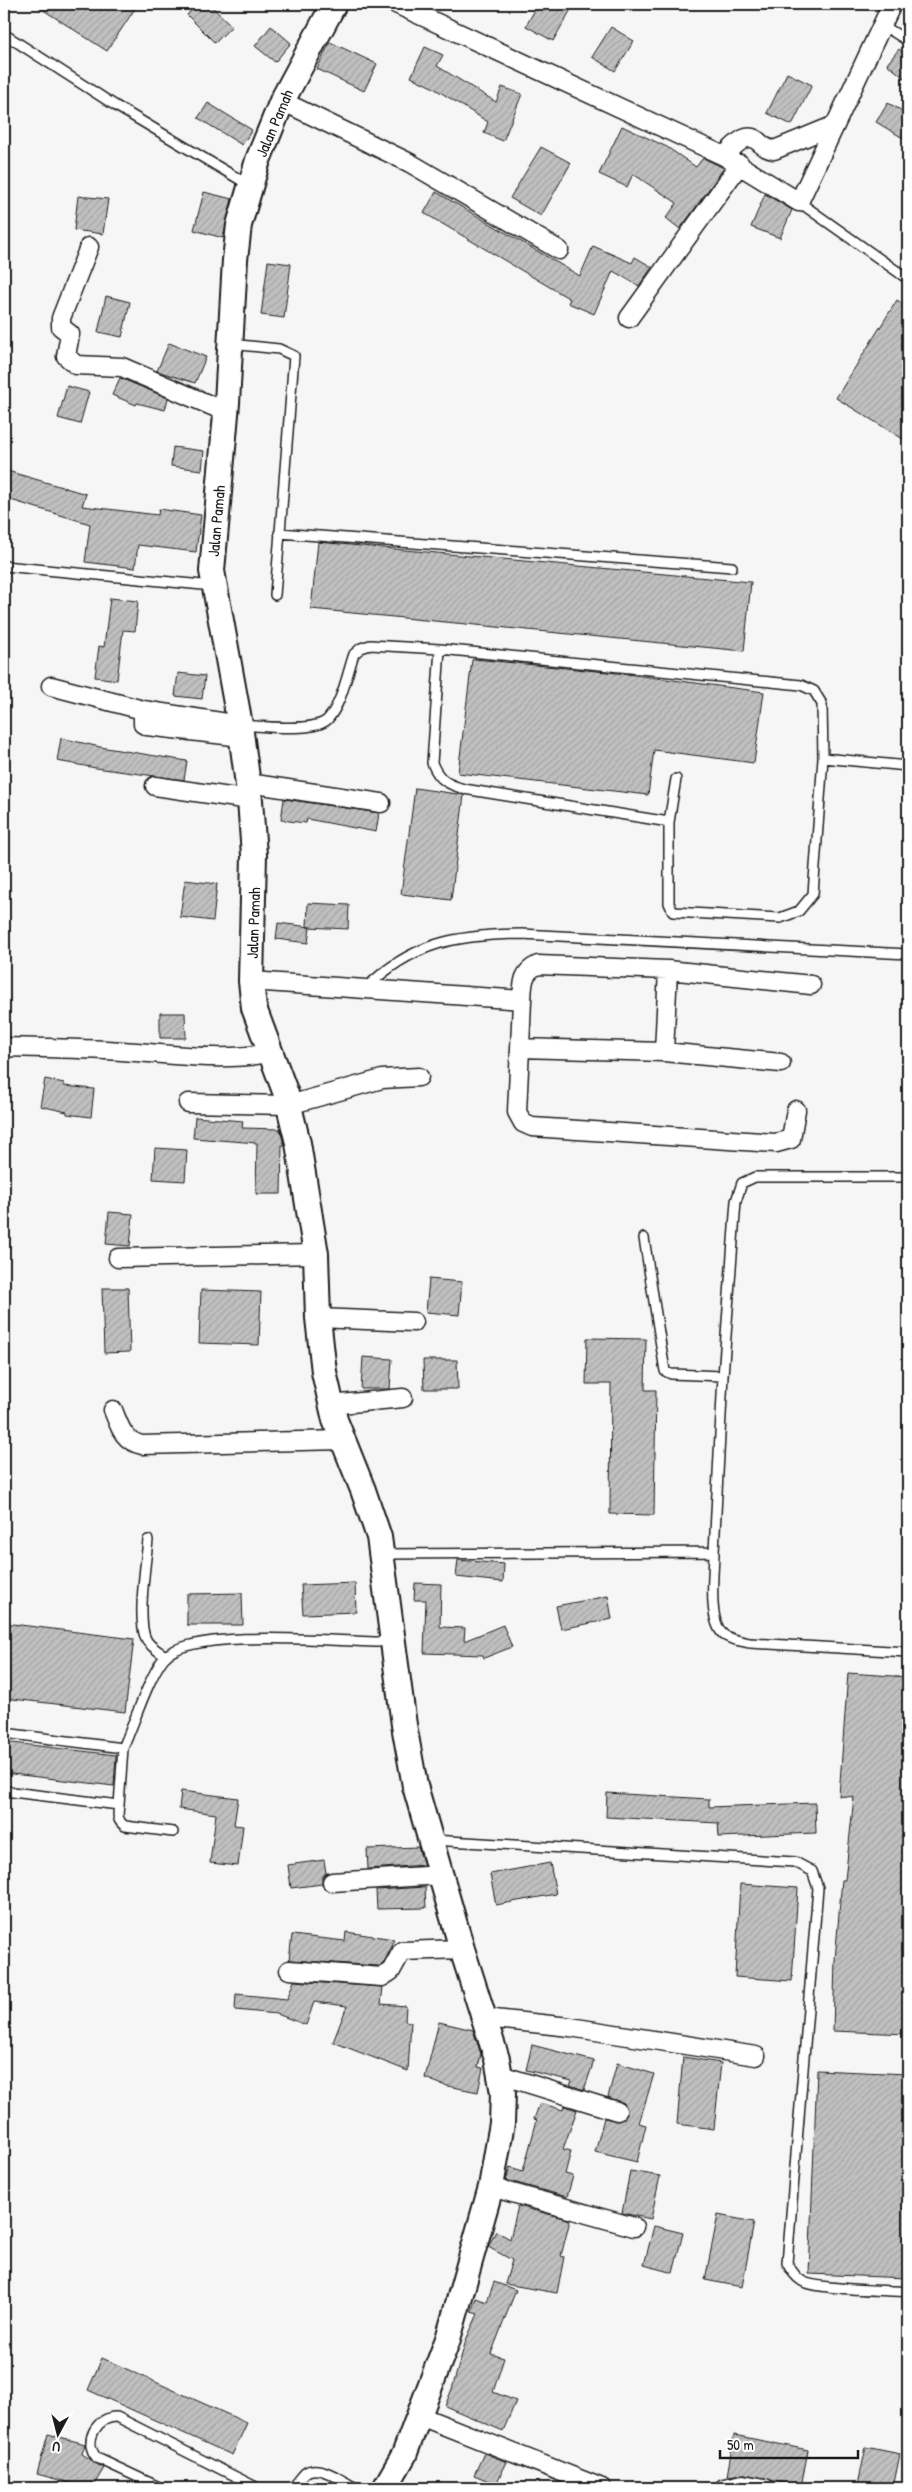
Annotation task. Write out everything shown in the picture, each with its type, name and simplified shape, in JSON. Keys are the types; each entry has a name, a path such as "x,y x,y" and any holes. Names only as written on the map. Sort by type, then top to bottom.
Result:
{"street":[{"name":"Jalan Pamah","path":"334,4 282,101 250,185 237,242 226,412 212,557 214,586 241,731 249,792 254,890 251,981 254,1008 289,1105 305,1178 316,1254 318,1318 330,1405 370,1508 382,1554 408,1755 462,1950 485,2018 501,2075 502,2123 491,2187 448,2339 404,2455 385,2488"},
{"path":"396,4 724,156 740,164 799,202 892,4"},
{"path":"282,101 410,164 559,250"},
{"path":"724,156 742,139 749,137 755,137 767,149 774,150 835,125"},
{"path":"630,318 740,164"},
{"path":"90,247 61,318 61,327 70,334 67,360 76,365 122,366 226,412"},
{"path":"51,686 144,710 241,731"},
{"path":"155,786 381,803"},
{"path":"796,1110 791,1139 776,1144 532,1127 523,1123 517,1112 524,978 529,969 538,965 668,970 811,985"},
{"path":"664,1052 668,970"},
{"path":"251,981 522,1000"},
{"path":"4,1047 120,1050 222,1058 247,1057 270,1053"},
{"path":"520,1048 664,1052 782,1062"},
{"path":"188,1103 289,1105 382,1079 419,1077"},
{"path":"118,1258 316,1254"},
{"path":"318,1318 414,1322"},
{"path":"330,1405 404,1398"},
{"path":"113,1410 123,1435 131,1442 142,1445 343,1440"},
{"path":"332,1882 441,1875"},
{"path":"289,1970 382,1977 391,1971 402,1951 462,1950"},
{"path":"485,2018 570,2028 756,2056"},
{"path":"501,2075 616,2111"},
{"path":"491,2187 634,2227"},
{"path":"420,2416 602,2488"},
{"path":"724,2488 743,2484 765,2488"}],"lane":[{"path":"882,25 908,41"},
{"path":"4,34 116,106 250,185"},
{"path":"799,202 908,280"},
{"path":"230,344 279,349 294,356 275,595"},
{"path":"279,533 732,567"},
{"path":"4,566 214,586"},
{"path":"241,731 318,726 327,721 334,710 354,654 361,648 370,645 440,649 801,685 814,691 822,704 822,758 813,894 799,911 780,918 673,912 669,903 669,822 676,779"},
{"path":"440,649 432,763 437,775 447,784 464,789 669,822"},
{"path":"822,758 908,766"},
{"path":"364,989 376,977 410,954 448,940 483,934 521,934 908,954"},
{"path":"908,1177 755,1177 742,1183 736,1201 723,1376 714,1552 714,1615 717,1626 724,1635 735,1640 750,1642 908,1652"},
{"path":"644,1238 665,1371 671,1374 723,1376"},
{"path":"148,1540 142,1611 143,1632 153,1648 165,1656"},
{"path":"382,1554 714,1552"},
{"path":"173,1832 125,1826 120,1823 118,1817 124,1748 157,1668 165,1656 181,1647 229,1639 378,1642 392,1639"},
{"path":"4,1733 124,1748"},
{"path":"4,1791 119,1805"},
{"path":"432,1840 795,1862 812,1871 818,1888 787,2263 793,2274 803,2282 835,2287 908,2292"},
{"path":"161,2488 97,2458 92,2452 91,2438 102,2421 109,2417 118,2417 258,2488"},
{"path":"292,2488 307,2472 321,2470 356,2488"}],"building":[{"path":"34,4 138,4 107,51"},
{"path":"197,4 209,4 232,26 215,43 187,15"},
{"path":"538,4 574,4 553,41 526,26"},
{"path":"271,26 291,43 275,62 255,46"},
{"path":"611,27 634,41 615,71 592,57"},
{"path":"330,42 377,64 364,91 317,69"},
{"path":"425,47 443,55 437,66 496,102 502,87 522,94 503,141 484,133 488,122 432,87 411,77"},
{"path":"899,49 908,57 908,81 887,64"},
{"path":"787,73 812,85 792,125 767,113"},
{"path":"208,103 252,130 242,145 198,118"},
{"path":"888,103 908,114 908,141 876,122"},
{"path":"622,126 667,147 696,167 703,158 724,168 680,229 666,218 677,203 633,174 627,187 599,174"},
{"path":"541,147 571,163 541,216 510,198"},
{"path":"204,192 232,199 223,238 194,230"},
{"path":"436,192 580,276 593,246 632,263 635,257 652,267 639,286 613,271 594,314 568,303 570,299 424,213"},
{"path":"765,194 792,210 780,238 751,227"},
{"path":"78,196 108,199 103,234 74,230"},
{"path":"268,261 291,264 284,318 261,315"},
{"path":"106,296 130,302 122,337 98,332"},
{"path":"897,300 908,307 908,442 836,398"},
{"path":"169,343 206,357 195,383 157,371"},
{"path":"120,378 168,398 165,410 137,403 136,405 112,395"},
{"path":"67,386 89,392 80,424 58,418"},
{"path":"173,447 204,451 202,470 171,466"},
{"path":"4,470 86,494 82,506 158,515 159,509 201,515 196,552 138,545 135,568 85,562 90,524 4,498"},
{"path":"318,542 751,582 744,651 311,609"},
{"path":"110,598 138,601 135,631 123,630 117,680 95,677 99,646 104,647"},
{"path":"472,660 627,674 764,692 754,763 654,750 648,795 458,773"},
{"path":"178,673 205,676 202,699 175,696"},
{"path":"61,738 100,747 187,761 184,780 57,761"},
{"path":"415,788 464,795 451,900 401,894"},
{"path":"284,799 379,813 376,832 307,819 306,823 281,820"},
{"path":"185,880 217,884 213,921 180,917"},
{"path":"308,903 349,905 348,929 307,927"},
{"path":"278,923 310,927 308,943 276,939"},
{"path":"160,1013 185,1013 186,1038 160,1038"},
{"path":"45,1079 64,1083 64,1086 94,1089 91,1117 67,1114 67,1112 40,1106"},
{"path":"195,1117 243,1121 242,1128 280,1129 284,1145 282,1145 281,1194 256,1194 257,1143 193,1138"},
{"path":"155,1148 187,1150 185,1181 153,1179"},
{"path":"109,1212 133,1214 130,1246 106,1244"},
{"path":"429,1279 462,1282 459,1315 426,1312"},
{"path":"102,1288 128,1288 130,1352 104,1353"},
{"path":"201,1290 261,1292 259,1345 199,1343"},
{"path":"587,1338 646,1339 645,1390 656,1390 654,1515 610,1514 611,1384 586,1384"},
{"path":"363,1357 392,1359 390,1389 361,1389"},
{"path":"423,1360 457,1360 458,1389 424,1389"},
{"path":"458,1560 504,1564 503,1582 456,1577"},
{"path":"355,1583 356,1612 303,1614 301,1585"},
{"path":"415,1583 441,1584 440,1627 465,1628 464,1641 503,1625 512,1647 484,1658 483,1655 424,1653 426,1600 414,1600"},
{"path":"242,1593 243,1625 187,1625 187,1594"},
{"path":"608,1596 612,1619 561,1629 556,1606"},
{"path":"4,1623 134,1639 125,1712 4,1698"},
{"path":"848,1673 908,1677 908,2034 833,2031 835,1960 840,1902 842,1880 845,1880 854,1797 839,1796"},
{"path":"4,1742 116,1755 114,1786 4,1773"},
{"path":"181,1791 238,1798 234,1825 243,1826 238,1866 210,1863 216,1814 179,1809"},
{"path":"607,1793 709,1799 709,1807 815,1803 816,1833 719,1837 718,1823 606,1817"},
{"path":"418,1847 424,1865 368,1869 367,1849"},
{"path":"324,1860 326,1873 322,1878 322,1884 291,1888 288,1865"},
{"path":"550,1863 556,1894 496,1905 490,1874"},
{"path":"740,1884 798,1888 792,1981 735,1977"},
{"path":"425,1887 426,1908 377,1909 376,1890"},
{"path":"346,1932 394,1939 383,1964 379,1966 289,1960 292,1935 345,1941"},
{"path":"294,1981 383,1987 381,2004 406,2006 405,2021 411,2022 408,2071 333,2042 347,2006 314,2002 306,2025 277,2014 235,2010 236,1994 287,1999"},
{"path":"439,2022 473,2030 481,2054 478,2067 483,2068 478,2092 443,2085 425,2078"},
{"path":"532,2045 594,2061 584,2090 570,2085 572,2081 526,2070"},
{"path":"683,2057 721,2063 714,2129 677,2124"},
{"path":"617,2063 654,2074 639,2123 646,2125 637,2162 595,2152 604,2118 619,2121 627,2114 624,2103 608,2097"},
{"path":"817,2070 908,2074 908,2278 809,2274"},
{"path":"540,2103 563,2110 564,2106 577,2110 563,2149 571,2151 565,2174 573,2176 567,2197 506,2180 510,2167 523,2171 537,2120 534,2119"},
{"path":"630,2171 660,2176 651,2219 622,2213"},
{"path":"518,2206 570,2220 561,2256 564,2257 557,2293 505,2284 512,2260 488,2247 496,2231 510,2239"},
{"path":"718,2215 754,2222 742,2287 705,2280"},
{"path":"654,2226 683,2233 673,2273 644,2265"},
{"path":"494,2282 516,2290 491,2354 504,2358 493,2392 516,2401 503,2431 445,2406 452,2389 466,2340 478,2314 471,2312 476,2298 487,2302"},
{"path":"102,2358 247,2423 232,2455 88,2390"},
{"path":"48,2434 85,2444 82,2454 104,2468 92,2488 82,2488 37,2474"},
{"path":"734,2435 808,2450 801,2487 745,2474 727,2476"},
{"path":"866,2447 900,2454 893,2488 871,2488 858,2485"},
{"path":"484,2453 507,2462 496,2484 474,2475"}]}
